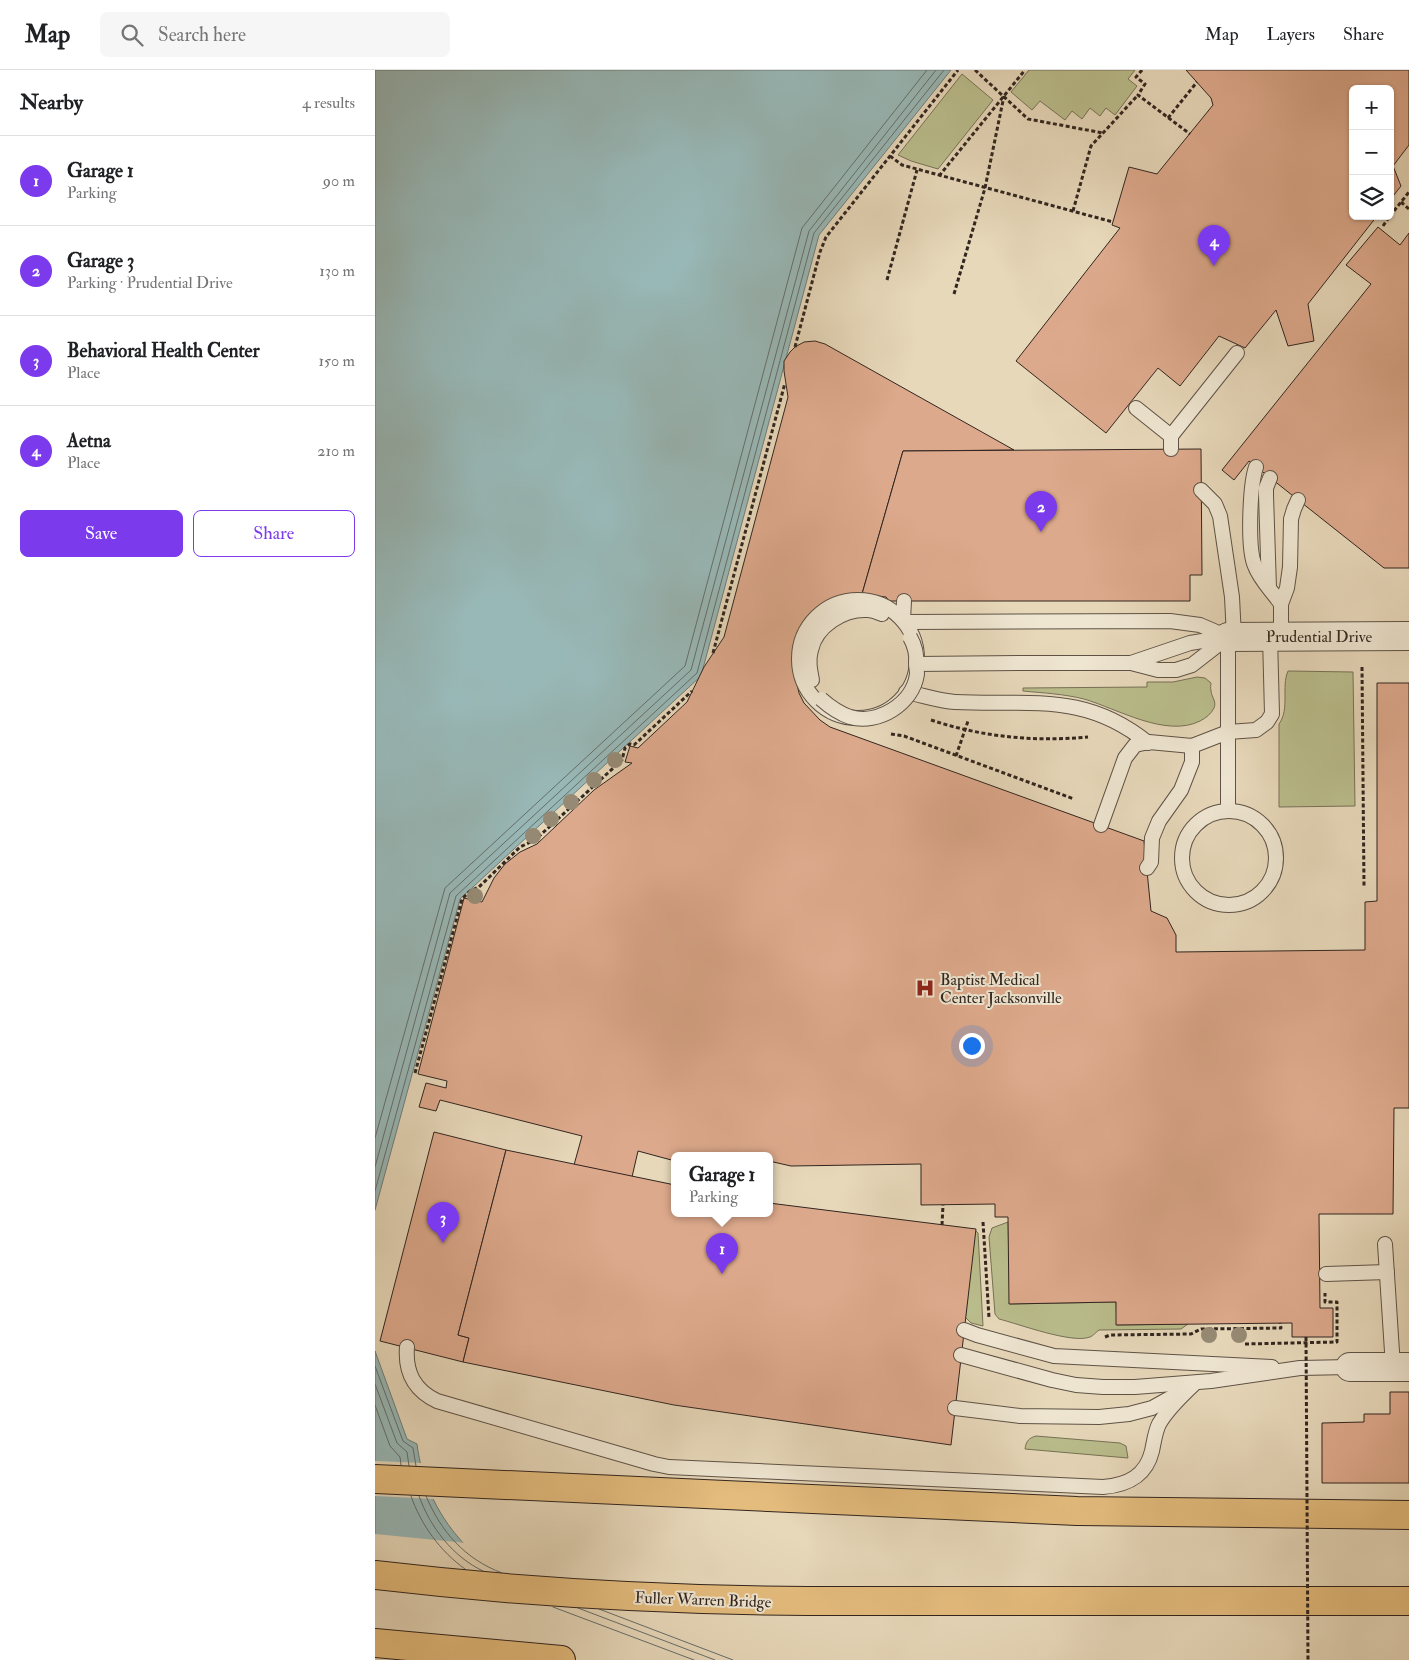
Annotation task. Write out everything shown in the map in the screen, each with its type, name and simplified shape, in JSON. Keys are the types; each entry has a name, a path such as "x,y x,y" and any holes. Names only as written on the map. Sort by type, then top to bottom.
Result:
{"highway":[{"path":"375,1479 1031,1510 1409,1515"},
{"name":"Fuller Warren Bridge","path":"375,1575 522,1590 712,1600 1032,1602 1409,1601"},
{"path":"375,1643 561,1660"}],"street":[{"name":"Prudential Drive","path":"1231,637 1409,636"},
{"path":"1350,1367 1401,1367"}],"lane":[{"path":"1136,408 1171,443 1237,353"},
{"path":"1256,467 1251,495 1251,552 1256,570 1281,604"},
{"path":"1269,588 1266,488 1270,478"},
{"path":"1201,490 1215,504 1220,516 1232,597 1228,811"},
{"path":"1101,825 1125,758 1135,745 1148,743 1192,746 1228,732 1256,730 1267,722 1272,714 1276,636 1290,567 1291,519 1293,509 1298,500"},
{"path":"903,622 911,632 917,650 917,669 911,686 900,701 885,712 867,717 848,717 831,711 814,699 804,681 799,661 802,641 811,623 826,609 845,601 866,600 894,603 903,622 912,639 917,656 916,664 917,673 912,690 901,704 886,714 869,718 851,717 835,710 821,699 812,684 809,666 811,648 820,632 833,619 849,612 868,610 903,622 1170,621 1200,625 1231,637"},
{"path":"1131,663 1190,643 1231,637"},
{"path":"916,664 1131,663 1158,670 1184,668 1199,660 1231,637"},
{"path":"906,692 953,702 1047,703 1068,706 1105,716 1134,732 1148,743"},
{"path":"1147,868 1151,862 1153,838 1159,820 1181,790 1192,762 1192,746"},
{"path":"1228,811 1242,813 1266,828 1273,841 1276,856 1274,871 1267,885 1256,896 1243,902 1228,904 1212,902 1194,889 1183,869 1182,854 1186,839 1194,826 1206,817 1228,811"},
{"path":"1385,1244 1387,1272 1401,1367"},
{"path":"1325,1279 1387,1272"},
{"path":"964,1330 977,1336 1054,1356 1300,1368 1350,1367"},
{"path":"407,1348 406,1363 412,1379 424,1393 437,1401 669,1467 1103,1487 1121,1485 1129,1482 1141,1473 1149,1461 1158,1427 1163,1417 1195,1383"},
{"path":"961,1355 1051,1380 1077,1385 1119,1387 1195,1383 1300,1368"},
{"path":"955,1408 1020,1416 1115,1416 1152,1408 1195,1383"}],"path":[{"path":"795,347 820,252 826,237 958,70"},
{"path":"975,70 1029,119 1103,133"},
{"path":"939,176 1025,70"},
{"path":"1073,211 1091,146 1145,84 1136,77 1142,70"},
{"path":"1168,118 1197,82"},
{"path":"1137,94 1190,134"},
{"path":"954,294 985,188 1003,96"},
{"path":"890,156 902,165 917,170 1113,222"},
{"path":"887,280 917,170"},
{"path":"1394,211 1409,192"},
{"path":"1401,202 1409,209"},
{"path":"1383,226 1387,220"},
{"path":"713,653 785,383"},
{"path":"1362,667 1363,888"},
{"path":"415,1073 462,899 470,891 479,888 519,847 535,840 622,760 625,748 630,744 634,745 692,691"},
{"path":"956,756 969,714"},
{"path":"928,719 965,730 1008,737 1031,739 1088,737"},
{"path":"942,1225 943,1205"},
{"path":"983,1222 989,1319 991,1322"},
{"path":"1240,1344 1337,1342 1337,1302 1325,1302 1325,1279"},
{"path":"1100,1343 1105,1337 1110,1335 1191,1334 1201,1329 1281,1328 1280,1323"},
{"path":"1201,1324 1201,1329"},
{"path":"1306,1337 1308,1660"}],"green space":[{"path":"1029,70 1135,70 1128,79 1137,86 1115,115 1106,108 1100,116 1090,108 1082,119 1072,111 1065,120 1040,101 1032,110 1011,92"},
{"path":"962,74 993,100 938,169 898,155"},
{"path":"1288,671 1353,672 1355,806 1279,807 1279,724 1284,712 1285,684"},
{"path":"1197,677 1205,678 1211,683 1211,692 1215,706 1206,717 1187,725 1157,724 1084,699 1023,691 1023,688 1147,687 1147,682 1173,682"},
{"path":"1008,1222 1010,1304 1116,1302 1117,1325 1188,1324 1181,1329 1099,1330 1091,1336 1071,1338 1045,1333 999,1319 995,1314 989,1237 992,1228"},
{"path":"975,1230 978,1233 983,1326 971,1323 965,1317"},
{"path":"1036,1436 1120,1443 1126,1446 1128,1458 1025,1449 1028,1440"}],"water":[{"path":"375,70 951,70 819,235 701,676 460,899 375,1210"},
{"path":"375,1351 407,1439 417,1444 423,1473 433,1500 448,1524 467,1547 375,1660"}],"pier":[{"path":"375,1461 423,1463 435,1499 375,1496"},
{"path":"375,1534 466,1543 481,1555 498,1563 750,1660 375,1660"}],"building":[{"path":"1186,70 1409,70 1409,145 1394,165 1394,85 1349,85 1349,220 1374,220 1308,304 1314,341 1288,346 1276,310 1245,348 1219,336 1180,386 1158,368 1106,433 1016,361 1120,228 1112,225 1129,167 1157,174 1213,105 1211,98"},
{"path":"1394,168 1401,186 1394,195"},
{"path":"1378,227 1400,245 1409,233 1409,568 1384,568 1249,461 1234,480 1222,470 1371,284 1346,265"},
{"path":"815,341 825,344 1014,450 903,451 862,594 848,596 824,606 811,617 801,632 795,652 794,671 799,693 804,703 820,720 830,727 1144,841 1151,911 1167,918 1176,935 1176,952 1365,950 1365,902 1377,901 1377,683 1409,683 1409,1108 1394,1108 1393,1214 1319,1214 1320,1308 1333,1308 1333,1337 1292,1337 1292,1323 1116,1325 1116,1302 1009,1304 1008,1217 995,1217 995,1204 921,1205 921,1164 791,1166 773,1162 773,1152 671,1152 671,1160 638,1151 632,1177 574,1165 582,1136 440,1100 436,1111 419,1107 426,1083 446,1088 447,1081 418,1074 464,898 482,902 494,878 505,864 520,852 537,844 594,790 632,763 625,762 630,746 638,748 687,702 704,667 724,637 788,397 784,361 795,347 804,342"},
{"path":"1201,449 1202,575 1190,575 1190,601 889,601 886,597 862,594 903,451"},
{"path":"434,1132 506,1150 458,1335 469,1338 463,1362 380,1341"},
{"path":"506,1150 671,1184 671,1217 773,1217 773,1204 976,1229 951,1445 674,1405 463,1362 469,1338 458,1335"},
{"path":"1390,1392 1409,1392 1409,1483 1322,1483 1322,1423 1364,1422 1364,1414 1390,1414"}],"place":[{"name":"Aetna","path":"1214,266"},
{"name":"Garage 3","path":"1041,532"},
{"name":"Baptist Medical Center Jacksonville","path":"925,988"},
{"name":"Behavioral Health Center","path":"443,1243"},
{"name":"Garage 1","path":"722,1274"}]}
